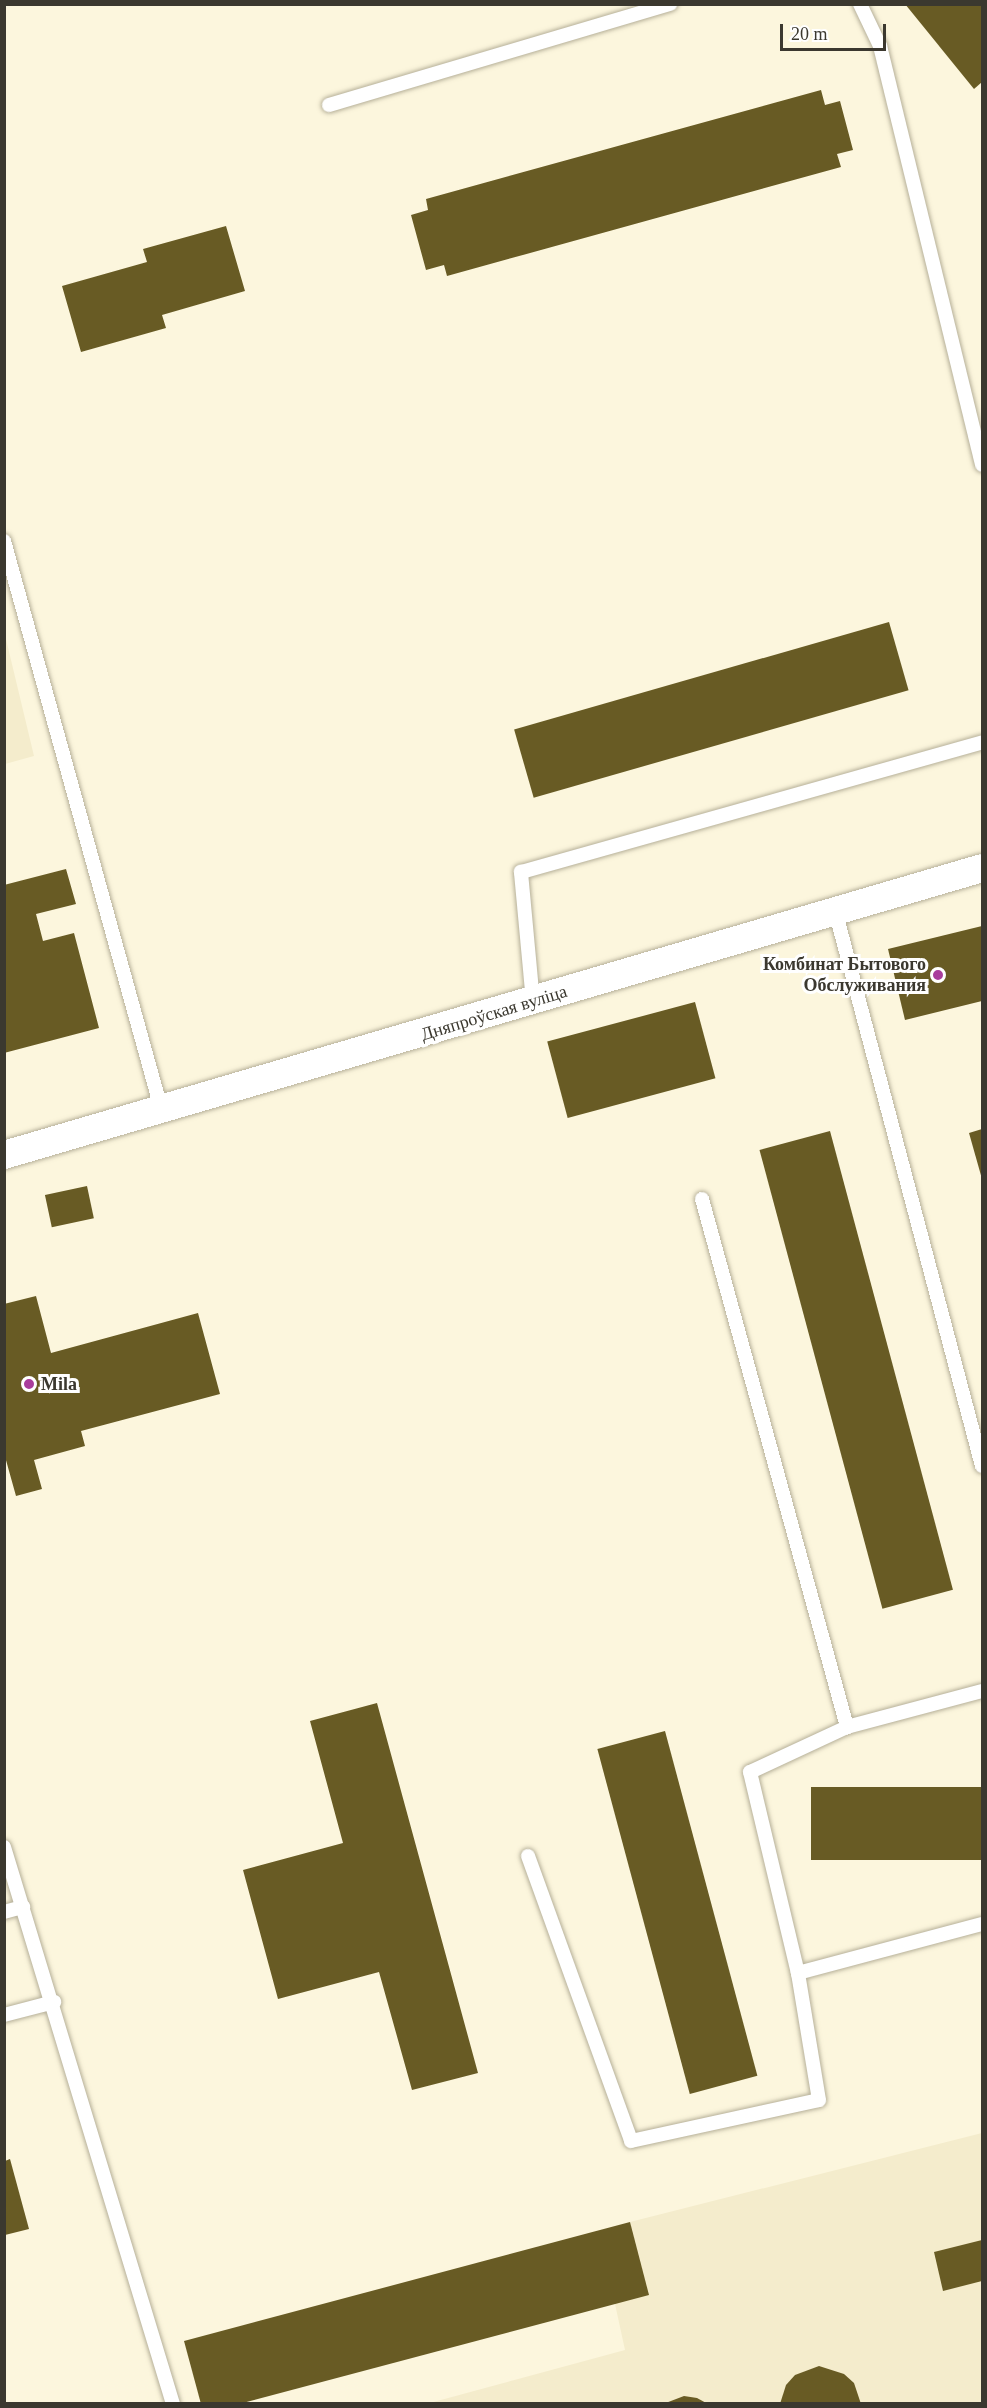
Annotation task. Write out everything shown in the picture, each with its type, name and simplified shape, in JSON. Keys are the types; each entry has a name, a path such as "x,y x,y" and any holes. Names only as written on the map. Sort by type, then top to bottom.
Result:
{"street":[{"name":"Дняпроўская вуліца","path":"4,1155 162,1112 533,1002 835,909 982,868"}],"lane":[{"path":"329,105 670,4"},
{"path":"860,4 880,46 982,465"},
{"path":"4,541 162,1112"},
{"path":"533,1002 520,872 982,742"},
{"path":"835,909 982,1466"},
{"path":"702,1199 847,1727"},
{"path":"528,1856 631,2141 819,2100 798,1973 750,1772 847,1727 982,1691"},
{"path":"4,1847 54,2002 173,2403"},
{"path":"4,1912 23,1907"},
{"path":"798,1973 982,1924"},
{"path":"4,2015 54,2002"}],"shaded area":[{"path":"5,635 34,756 4,764"},
{"path":"982,2133 982,2403 426,2404 625,2350 615,2304 630,2222"}],"building":[{"path":"905,4 982,4 982,82 974,89"},
{"path":"821,90 825,105 840,101 853,150 837,154 841,167 447,276 444,265 426,270 411,215 428,210 426,199"},
{"path":"226,226 245,291 162,315 166,328 81,352 62,286 147,262 143,249"},
{"path":"889,622 909,690 534,798 514,729"},
{"path":"66,869 76,904 36,914 43,941 74,933 99,1028 4,1053 4,885"},
{"name":"Комбинат Бытового Обслуживания","path":"982,926 982,1001 905,1020 888,949"},
{"path":"695,1002 715,1078 568,1118 547,1042"},
{"path":"982,1129 982,1179 969,1133"},
{"path":"830,1131 953,1590 882,1609 759,1150"},
{"path":"87,1186 94,1218 52,1227 45,1195"},
{"path":"36,1296 51,1353 198,1313 220,1394 81,1431 85,1446 34,1460 42,1489 16,1496 4,1453 4,1304"},
{"path":"377,1703 478,2073 412,2090 379,1972 278,1999 243,1870 343,1843 310,1721"},
{"path":"665,1731 757,2076 690,2094 597,1749"},
{"path":"811,1787 982,1787 982,1860 811,1860"},
{"path":"10,2159 29,2229 5,2235 5,2161"},
{"path":"630,2222 649,2295 239,2404 201,2404 184,2341"},
{"path":"982,2240 982,2281 943,2291 934,2252"},
{"path":"819,2366 844,2374 854,2383 861,2404 780,2404 786,2385 795,2375"},
{"path":"684,2396 697,2398 708,2404 663,2404"}],"place":[{"name":"Комбинат Бытового Обслуживания","path":"938,975"},
{"name":"Mila","path":"29,1384"}]}
